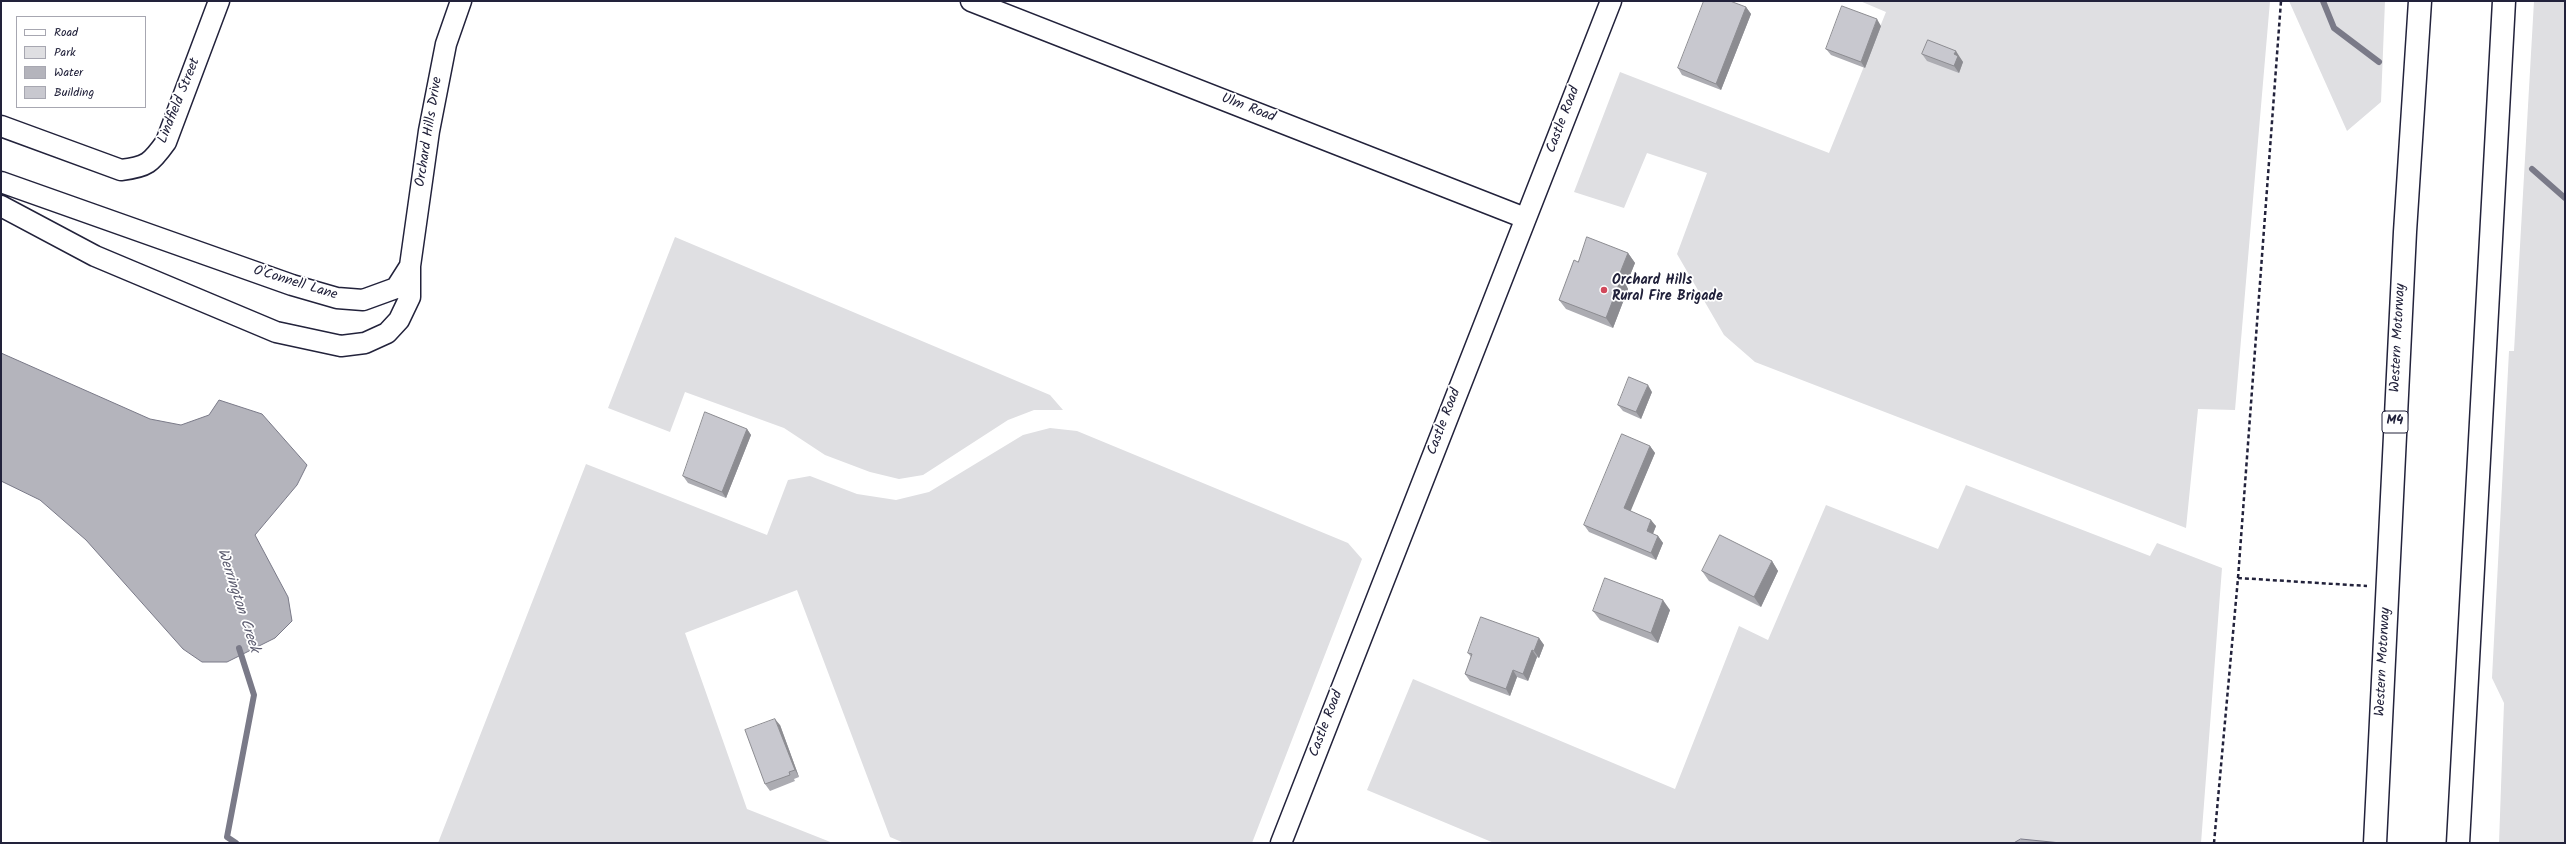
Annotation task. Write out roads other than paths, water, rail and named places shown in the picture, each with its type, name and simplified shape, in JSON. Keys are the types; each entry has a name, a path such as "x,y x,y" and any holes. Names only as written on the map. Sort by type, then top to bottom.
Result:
{"highway":[{"name":"Western Motorway","path":"2375,843 2405,232 2420,1"},
{"path":"2458,843 2504,1"}],"street":[{"name":"Lindfield Street","path":"1,126 121,170 141,168 155,158 166,142 219,1"},
{"name":"Orchard Hills Drive","path":"410,266 430,123 446,44 461,1"},
{"name":"Ulm Road","path":"971,1 1525,218"},
{"name":"Castle Road","path":"1281,843 1611,1"},
{"name":"O'Connell Lane","path":"1,182 292,285 337,298 363,300 396,288 410,266"},
{"path":"1,206 95,256 276,332 341,346 365,343 387,333 399,320 410,297 410,266"}],"water":[{"path":"1,353 150,419 181,425 209,415 219,400 262,414 307,465 297,485 255,535 288,597 292,621 275,638 227,662 202,662 183,649 86,540 40,500 1,481"},
{"path":"2021,839 2061,843 2014,843"}],"waterway":[{"path":"2323,1 2334,28 2379,62"},
{"path":"2532,169 2565,198"},
{"name":"Werrington Creek","path":"236,843 227,837 254,695 239,648"}],"place":[{"name":"Orchard Hills Rural Fire Brigade","path":"1604,290"}]}
